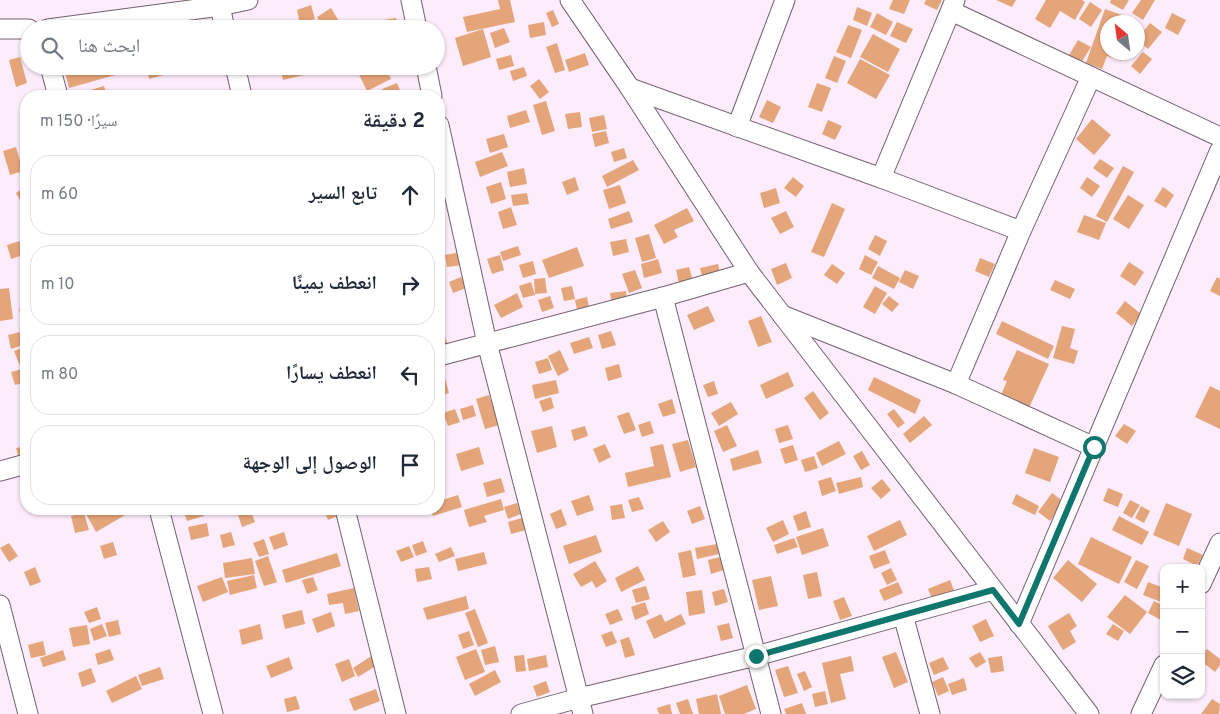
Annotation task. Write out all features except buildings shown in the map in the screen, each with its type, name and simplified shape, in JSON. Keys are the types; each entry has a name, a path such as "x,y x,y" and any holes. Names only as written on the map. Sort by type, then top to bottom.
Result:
{"street":[{"path":"115,20 220,6 248,0"},
{"path":"411,0 416,20"},
{"path":"570,0 630,88 749,272 1089,714"},
{"path":"737,127 785,0"},
{"path":"220,6 223,20"},
{"path":"881,178 953,6 1091,77 1220,137"},
{"path":"0,29 20,29"},
{"path":"52,75 56,90"},
{"path":"237,75 241,90"},
{"path":"428,75 431,90"},
{"path":"956,384 1021,231 1091,77"},
{"path":"630,88 881,178 1021,231"},
{"path":"1019,624 1220,150"},
{"path":"445,152 487,343 581,706"},
{"path":"445,354 663,297 749,272"},
{"path":"663,297 771,714"},
{"path":"781,315 956,384 1094,447"},
{"path":"0,471 20,466"},
{"path":"161,515 213,714"},
{"path":"346,515 396,714"},
{"path":"1205,575 1220,543"},
{"path":"521,714 581,706 993,590"},
{"path":"0,605 28,714"},
{"path":"903,615 930,714"},
{"path":"1141,714 1160,674"}],"route":[{"path":"756,656 993,590 1019,624 1094,447"}]}
